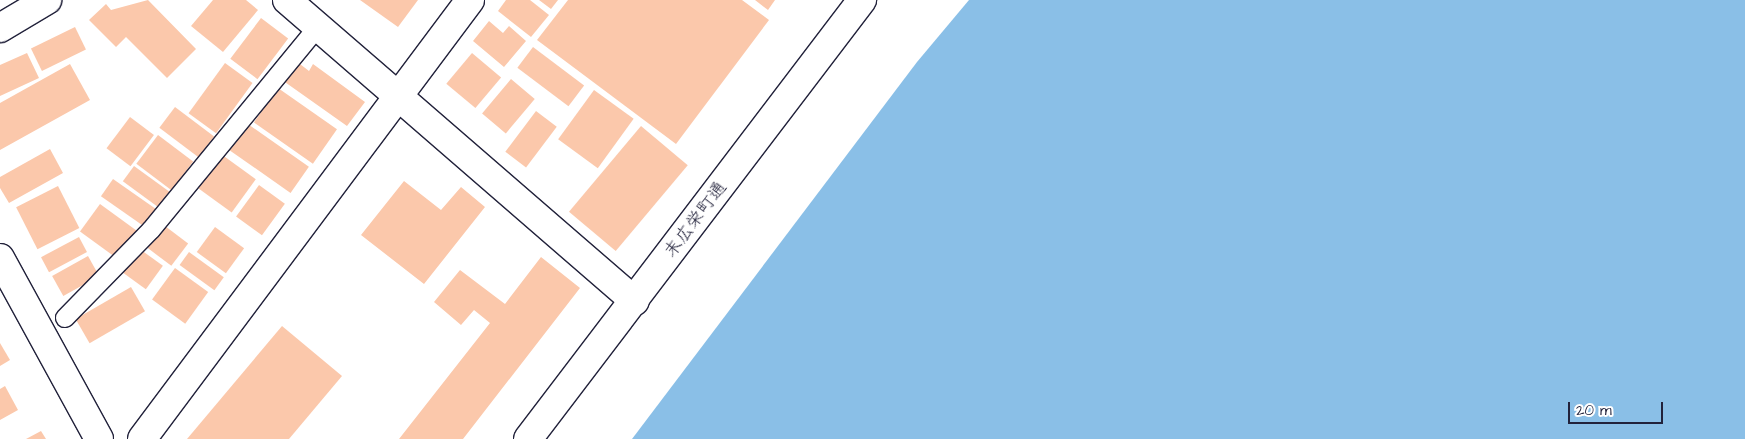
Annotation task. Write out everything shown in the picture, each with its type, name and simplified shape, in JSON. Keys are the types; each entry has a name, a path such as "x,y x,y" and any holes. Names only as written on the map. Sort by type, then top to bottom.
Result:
{"street":[{"path":"0,28 48,0"},
{"path":"287,0 635,302"},
{"path":"142,439 470,0"},
{"name":"末広栄町通","path":"528,439 635,302 862,0"},
{"path":"0,258 99,439"}],"lane":[{"path":"65,318 151,230 318,27"}],"water":[{"path":"969,0 1745,0 1745,439 632,439 917,62"}],"building":[{"path":"148,0 196,49 167,78 126,37 116,47 89,20 106,4 111,10"},
{"path":"213,0 246,0 258,10 223,52 191,26"},
{"path":"360,0 418,0 398,27"},
{"path":"506,0 530,0 549,15 531,37 498,11"},
{"path":"539,0 558,0 551,9"},
{"path":"568,0 742,0 769,20 676,144 537,40"},
{"path":"755,0 775,0 768,10"},
{"path":"261,18 288,38 257,79 230,59"},
{"path":"489,21 503,33 509,26 526,41 504,67 473,41"},
{"path":"75,27 86,49 42,71 31,48"},
{"path":"533,47 584,86 568,106 517,68"},
{"path":"27,53 39,78 0,96 0,65"},
{"path":"472,53 501,77 475,108 446,84"},
{"path":"296,61 309,71 313,64 365,102 347,126 282,80"},
{"path":"225,63 253,83 216,133 189,113"},
{"path":"70,64 90,100 0,150 0,103"},
{"path":"511,79 535,99 506,133 482,113"},
{"path":"278,88 337,129 313,164 254,122"},
{"path":"594,90 634,119 598,168 558,139"},
{"path":"175,107 214,136 198,157 159,128"},
{"path":"536,111 557,127 526,167 505,152"},
{"path":"130,117 154,135 130,166 107,148"},
{"path":"245,122 309,167 291,193 227,148"},
{"path":"641,126 688,165 616,251 569,212"},
{"path":"158,135 193,161 171,190 136,164"},
{"path":"50,149 63,173 9,203 0,188 0,177"},
{"path":"221,154 256,179 232,212 197,187"},
{"path":"134,166 171,193 160,208 123,181"},
{"path":"113,179 158,211 146,228 101,196"},
{"path":"404,181 441,210 461,187 485,207 424,284 361,235"},
{"path":"259,185 285,204 262,235 236,217"},
{"path":"58,186 79,228 37,249 16,207"},
{"path":"100,204 139,232 119,260 80,232"},
{"path":"161,223 188,243 171,266 144,245"},
{"path":"215,227 244,248 226,273 197,252"},
{"path":"79,237 87,252 49,272 41,257"},
{"path":"137,247 163,266 146,289 120,270"},
{"path":"189,252 224,277 214,290 180,265"},
{"path":"88,256 99,276 63,296 52,276"},
{"path":"541,257 580,288 463,439 399,439 490,323 474,310 461,325 434,302 460,270 505,304"},
{"path":"175,268 208,292 185,324 152,300"},
{"path":"131,287 145,311 90,343 76,319"},
{"path":"282,326 342,376 289,439 187,439"},
{"path":"0,343 10,360 0,366"},
{"path":"5,386 18,410 0,420 0,389"},
{"path":"41,431 46,439 26,439"}]}
